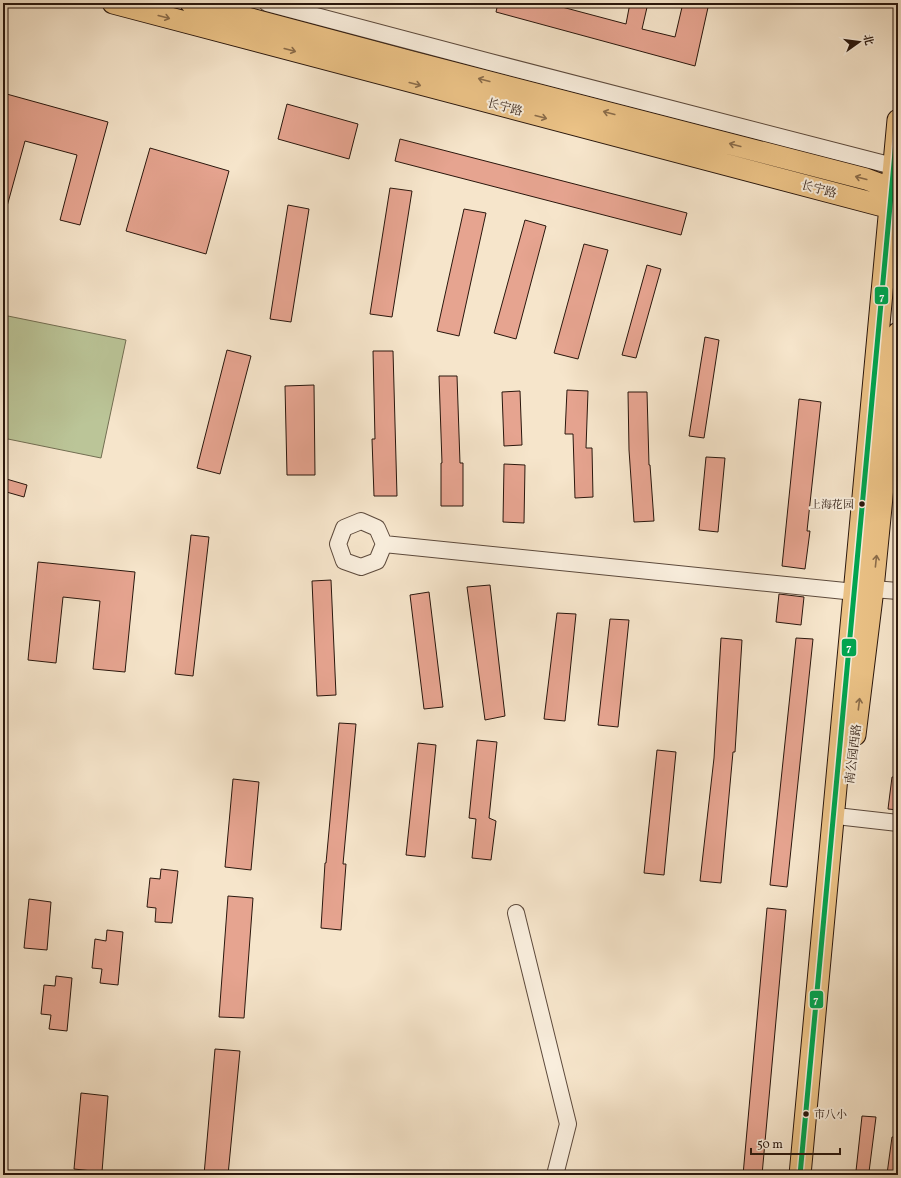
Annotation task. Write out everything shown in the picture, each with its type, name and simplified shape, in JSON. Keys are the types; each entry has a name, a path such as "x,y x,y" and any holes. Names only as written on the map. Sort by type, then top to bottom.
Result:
{"main road":[{"name":"长宁路","path":"113,3 894,199"},
{"name":"长宁路","path":"191,3 431,67 866,179 894,199"},
{"name":"南公园西路","path":"812,1175 864,590 894,199 893,166 898,120"},
{"name":"南公园西路","path":"800,1175 864,590 898,333"}],"street":[{"path":"267,3 893,166"},
{"path":"384,544 864,590 898,591"},
{"path":"845,817 898,823"},
{"path":"516,914 568,1124 555,1175"}],"green space":[{"path":"3,315 126,340 101,458 3,438"}],"building":[{"path":"498,3 547,3 626,24 630,3 648,3 642,29 675,37 683,3 709,3 695,66 496,12"},
{"path":"3,93 108,122 80,225 60,220 77,155 25,141 6,210 3,209"},
{"path":"287,104 358,124 349,159 278,139"},
{"path":"400,139 687,213 681,235 395,161"},
{"path":"150,148 229,171 206,254 126,231"},
{"path":"390,188 412,191 392,317 370,314"},
{"path":"288,205 309,209 291,322 270,319"},
{"path":"464,209 486,213 459,336 437,331"},
{"path":"525,220 546,226 516,339 494,333"},
{"path":"584,244 608,250 578,359 554,353"},
{"path":"647,265 661,269 636,358 622,355"},
{"path":"705,337 719,340 704,438 689,436"},
{"path":"227,350 251,356 220,474 197,468"},
{"path":"373,351 393,351 397,496 374,496 372,439 375,439"},
{"path":"439,376 457,376 460,463 463,463 463,506 441,506 442,463"},
{"path":"314,385 315,475 287,475 285,386"},
{"path":"567,390 588,391 586,448 592,448 593,497 575,498 573,434 565,434"},
{"path":"520,391 522,445 504,446 502,392"},
{"path":"628,392 647,392 649,465 654,521 634,522 629,450"},
{"path":"799,399 821,402 807,531 810,531 805,569 782,566"},
{"path":"706,457 725,458 718,532 699,530"},
{"path":"504,464 525,465 524,523 503,522"},
{"path":"3,478 27,485 24,497 3,491"},
{"path":"191,535 209,537 193,676 175,674"},
{"path":"38,562 135,572 125,672 93,669 100,601 63,597 56,663 28,660"},
{"path":"331,580 336,695 317,696 312,581"},
{"path":"490,585 505,716 485,720 467,587"},
{"path":"429,592 443,707 424,709 410,595"},
{"path":"779,594 804,597 801,625 776,622"},
{"path":"557,613 576,614 565,721 544,719"},
{"path":"610,619 629,620 618,727 598,725"},
{"path":"721,638 742,640 735,752 733,752 721,883 700,881 714,758"},
{"path":"796,638 813,639 787,887 770,885"},
{"path":"339,723 356,724 343,864 346,864 341,930 321,928 325,863"},
{"path":"477,740 497,742 489,818 496,821 491,860 472,858 476,819 469,818"},
{"path":"418,743 436,745 425,857 406,855"},
{"path":"657,750 676,752 664,875 644,873"},
{"path":"892,777 898,777 898,810 888,809"},
{"path":"233,779 259,782 251,870 225,867"},
{"path":"161,869 178,871 172,923 155,922 156,908 147,907 150,878 160,879"},
{"path":"228,896 253,898 244,1018 219,1017"},
{"path":"29,899 51,902 47,950 24,948"},
{"path":"767,908 786,910 762,1175 743,1175"},
{"path":"107,930 123,932 118,985 100,983 102,969 92,968 95,939 106,941"},
{"path":"56,976 72,978 67,1031 49,1029 51,1015 41,1014 44,985 55,986"},
{"path":"215,1049 240,1051 228,1175 204,1175"},
{"path":"81,1093 108,1096 102,1172 74,1169"},
{"path":"862,1116 876,1117 869,1172 856,1171"},
{"path":"892,1137 898,1137 898,1175 887,1174"}],"transit line":[{"name":"7","path":"800,1175 898,120"}],"place":[{"name":"上海花园","path":"862,504"},
{"name":"市八小","path":"806,1114"}]}
